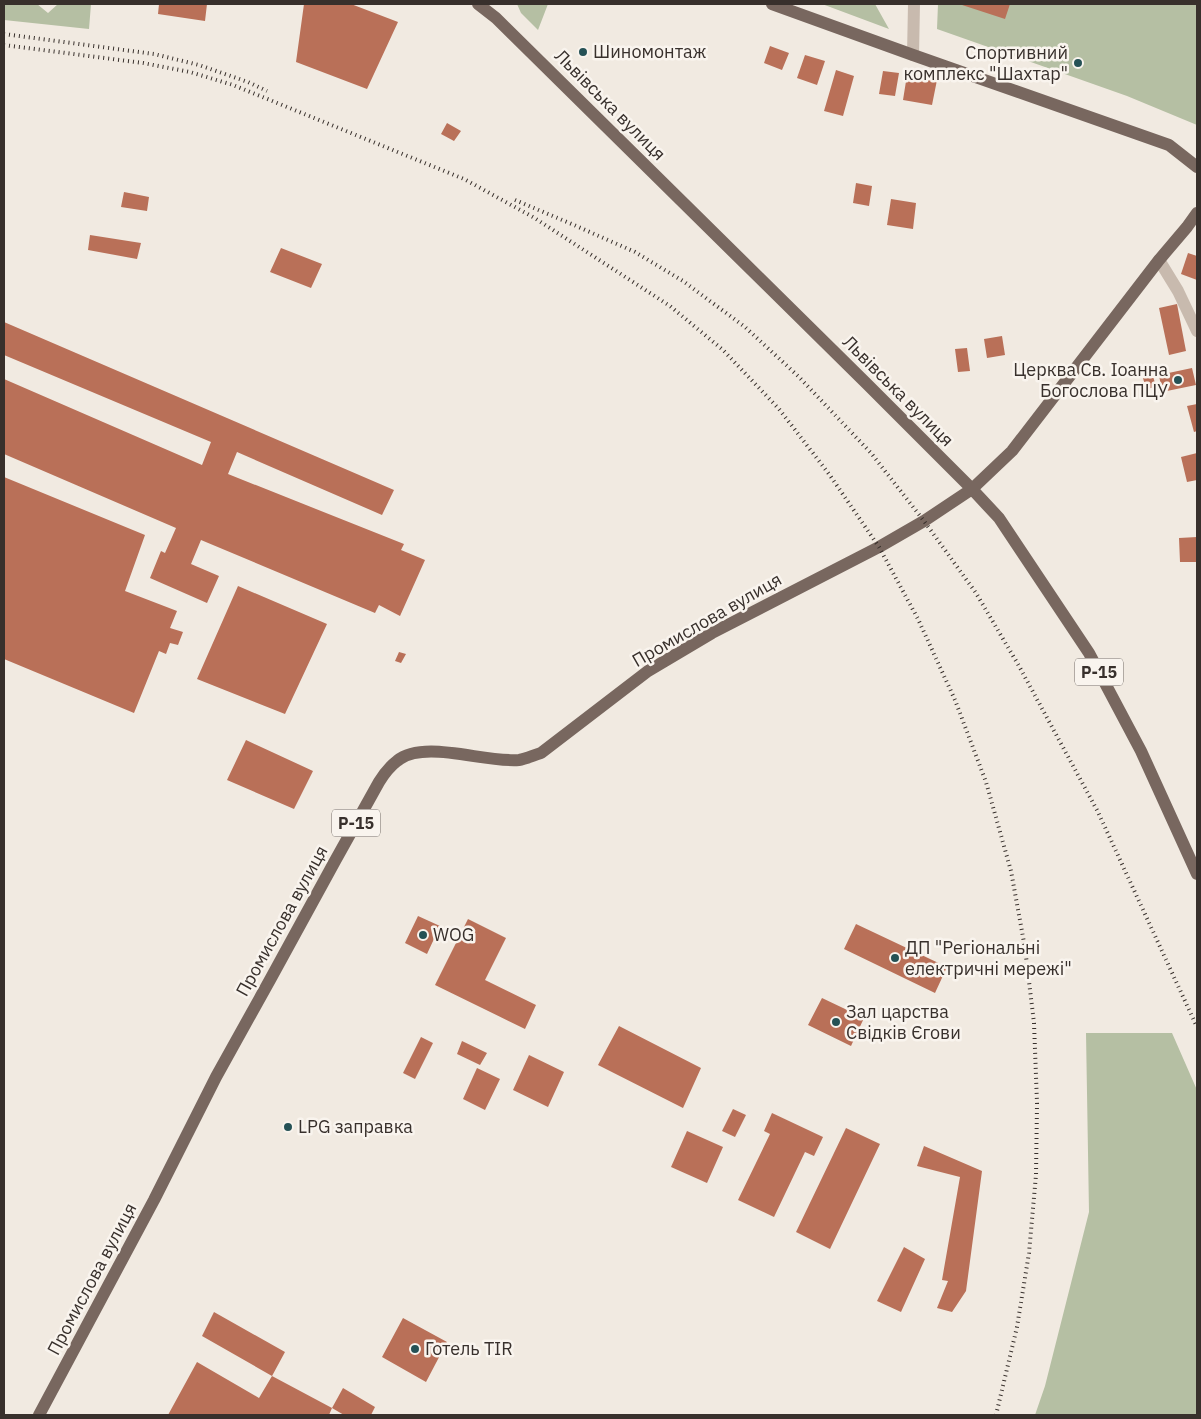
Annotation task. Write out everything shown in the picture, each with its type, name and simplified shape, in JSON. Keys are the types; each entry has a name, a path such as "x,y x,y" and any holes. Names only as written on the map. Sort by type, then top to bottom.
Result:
{"main road":[{"name":"Львівська вулиця","path":"478,4 496,18 972,489 999,518 1089,654 1141,751 1197,874"},
{"path":"494,4 496,18"},
{"path":"772,4 1169,145 1197,167"},
{"name":"Промислова вулиця","path":"39,1415 154,1200 216,1077 387,770 398,760 419,752 510,760 520,760 541,753 648,671 712,633 879,547 924,521 972,489 1012,451 1158,260 1187,228 1197,213"}],"street":[{"path":"913,55 914,4"},
{"path":"1158,260 1178,290 1197,331"}],"green space":[{"path":"4,4 37,4 48,13 58,4 91,4 89,29 4,20"},
{"path":"517,4 548,4 538,30 521,13"},
{"path":"822,4 875,4 889,29"},
{"path":"938,4 1197,4 1197,125 1127,96 937,29"},
{"path":"1086,1033 1172,1033 1197,1090 1197,1415 1035,1415 1045,1386 1089,1212"}],"building":[{"path":"159,4 207,4 205,21 158,14"},
{"path":"304,4 351,4 398,22 367,89 296,62"},
{"path":"959,4 1010,4 1005,19"},
{"path":"770,46 789,53 782,70 764,63"},
{"path":"805,55 825,61 817,85 797,78"},
{"path":"836,70 854,76 843,116 824,111"},
{"path":"883,71 899,73 895,96 879,94"},
{"path":"907,75 937,80 932,105 903,100"},
{"path":"447,123 461,131 454,141 441,134"},
{"path":"856,183 872,186 869,206 853,203"},
{"path":"124,192 149,197 147,211 121,207"},
{"path":"891,199 916,203 913,229 887,225"},
{"path":"90,235 141,243 137,259 88,250"},
{"path":"281,248 322,264 311,288 270,272"},
{"path":"1188,253 1197,256 1197,280 1181,274"},
{"path":"1177,304 1186,351 1169,355 1159,308"},
{"path":"4,322 394,490 382,515 237,452 228,474 404,544 401,550 425,560 400,616 379,605 375,613 201,540 191,564 219,576 207,603 150,578 161,551 165,553 176,528 4,454 4,379 202,465 211,442 4,355"},
{"path":"1002,336 1005,355 987,358 984,339"},
{"path":"967,348 970,371 958,372 955,349"},
{"name":"Церква Св. Іоанна Богослова ПЦУ","path":"1192,368 1196,385 1162,392 1159,375"},
{"path":"1153,376 1156,387 1146,389 1143,378"},
{"path":"1197,404 1197,431 1194,432 1187,406"},
{"path":"1197,453 1197,480 1187,482 1181,457"},
{"path":"4,477 145,535 125,591 177,611 170,628 183,632 178,645 170,643 166,654 159,651 134,713 4,659"},
{"path":"1197,537 1197,562 1180,562 1179,538"},
{"path":"238,586 327,624 285,714 197,679"},
{"path":"399,652 406,654 401,663 395,661"},
{"path":"246,740 313,771 294,809 227,780"},
{"name":"WOG","path":"418,916 440,926 427,954 405,943"},
{"path":"468,919 506,938 485,980 536,1005 525,1029 435,985"},
{"name":"ДП \"Регіональні електричні мережі\"","path":"856,924 947,967 935,993 844,949"},
{"name":"Зал царства Свідків Єгови","path":"822,998 864,1018 851,1046 808,1025"},
{"path":"619,1026 701,1068 683,1108 598,1065"},
{"path":"421,1037 433,1043 415,1079 403,1073"},
{"path":"462,1041 487,1053 480,1065 457,1054"},
{"path":"529,1055 564,1072 548,1107 513,1090"},
{"path":"477,1068 500,1079 485,1110 463,1099"},
{"path":"733,1109 746,1115 735,1137 722,1131"},
{"path":"772,1113 823,1137 814,1156 805,1152 774,1217 738,1200 770,1134 764,1131"},
{"path":"846,1128 880,1144 830,1249 796,1232"},
{"path":"687,1131 723,1147 707,1183 671,1167"},
{"path":"924,1146 982,1171 966,1291 952,1312 937,1308 948,1281 942,1280 960,1177 917,1166"},
{"path":"904,1247 925,1259 901,1312 877,1301"},
{"path":"214,1312 285,1352 272,1376 202,1336"},
{"name":"Готель TIR","path":"403,1318 447,1342 426,1382 382,1357"},
{"path":"197,1362 259,1398 272,1376 332,1408 329,1415 168,1415"},
{"path":"343,1388 375,1407 371,1415 344,1415 332,1408"}],"railway":[{"path":"4,34 154,54 199,65 248,82 267,91"},
{"path":"4,45 143,63 190,72 233,85 464,179 533,217 670,306 723,350 779,409 829,474 879,547 918,619 955,700 986,782 1011,871 1025,948 1034,1023 1037,1103 1036,1175 1029,1253 1017,1327 996,1415"},
{"path":"515,200 635,252 683,281 745,327 798,376 871,453 924,521 976,593 1019,666 1098,812 1197,1027"}],"place":[{"name":"Шиномонтаж","path":"583,52"},
{"name":"Спортивний комплекс \"Шахтар\"","path":"1078,63"},
{"name":"Церква Св. Іоанна Богослова ПЦУ","path":"1178,380"},
{"name":"WOG","path":"423,935"},
{"name":"ДП \"Регіональні електричні мережі\"","path":"895,958"},
{"name":"Зал царства Свідків Єгови","path":"836,1022"},
{"name":"LPG заправка","path":"288,1127"},
{"name":"Готель TIR","path":"415,1349"}]}
